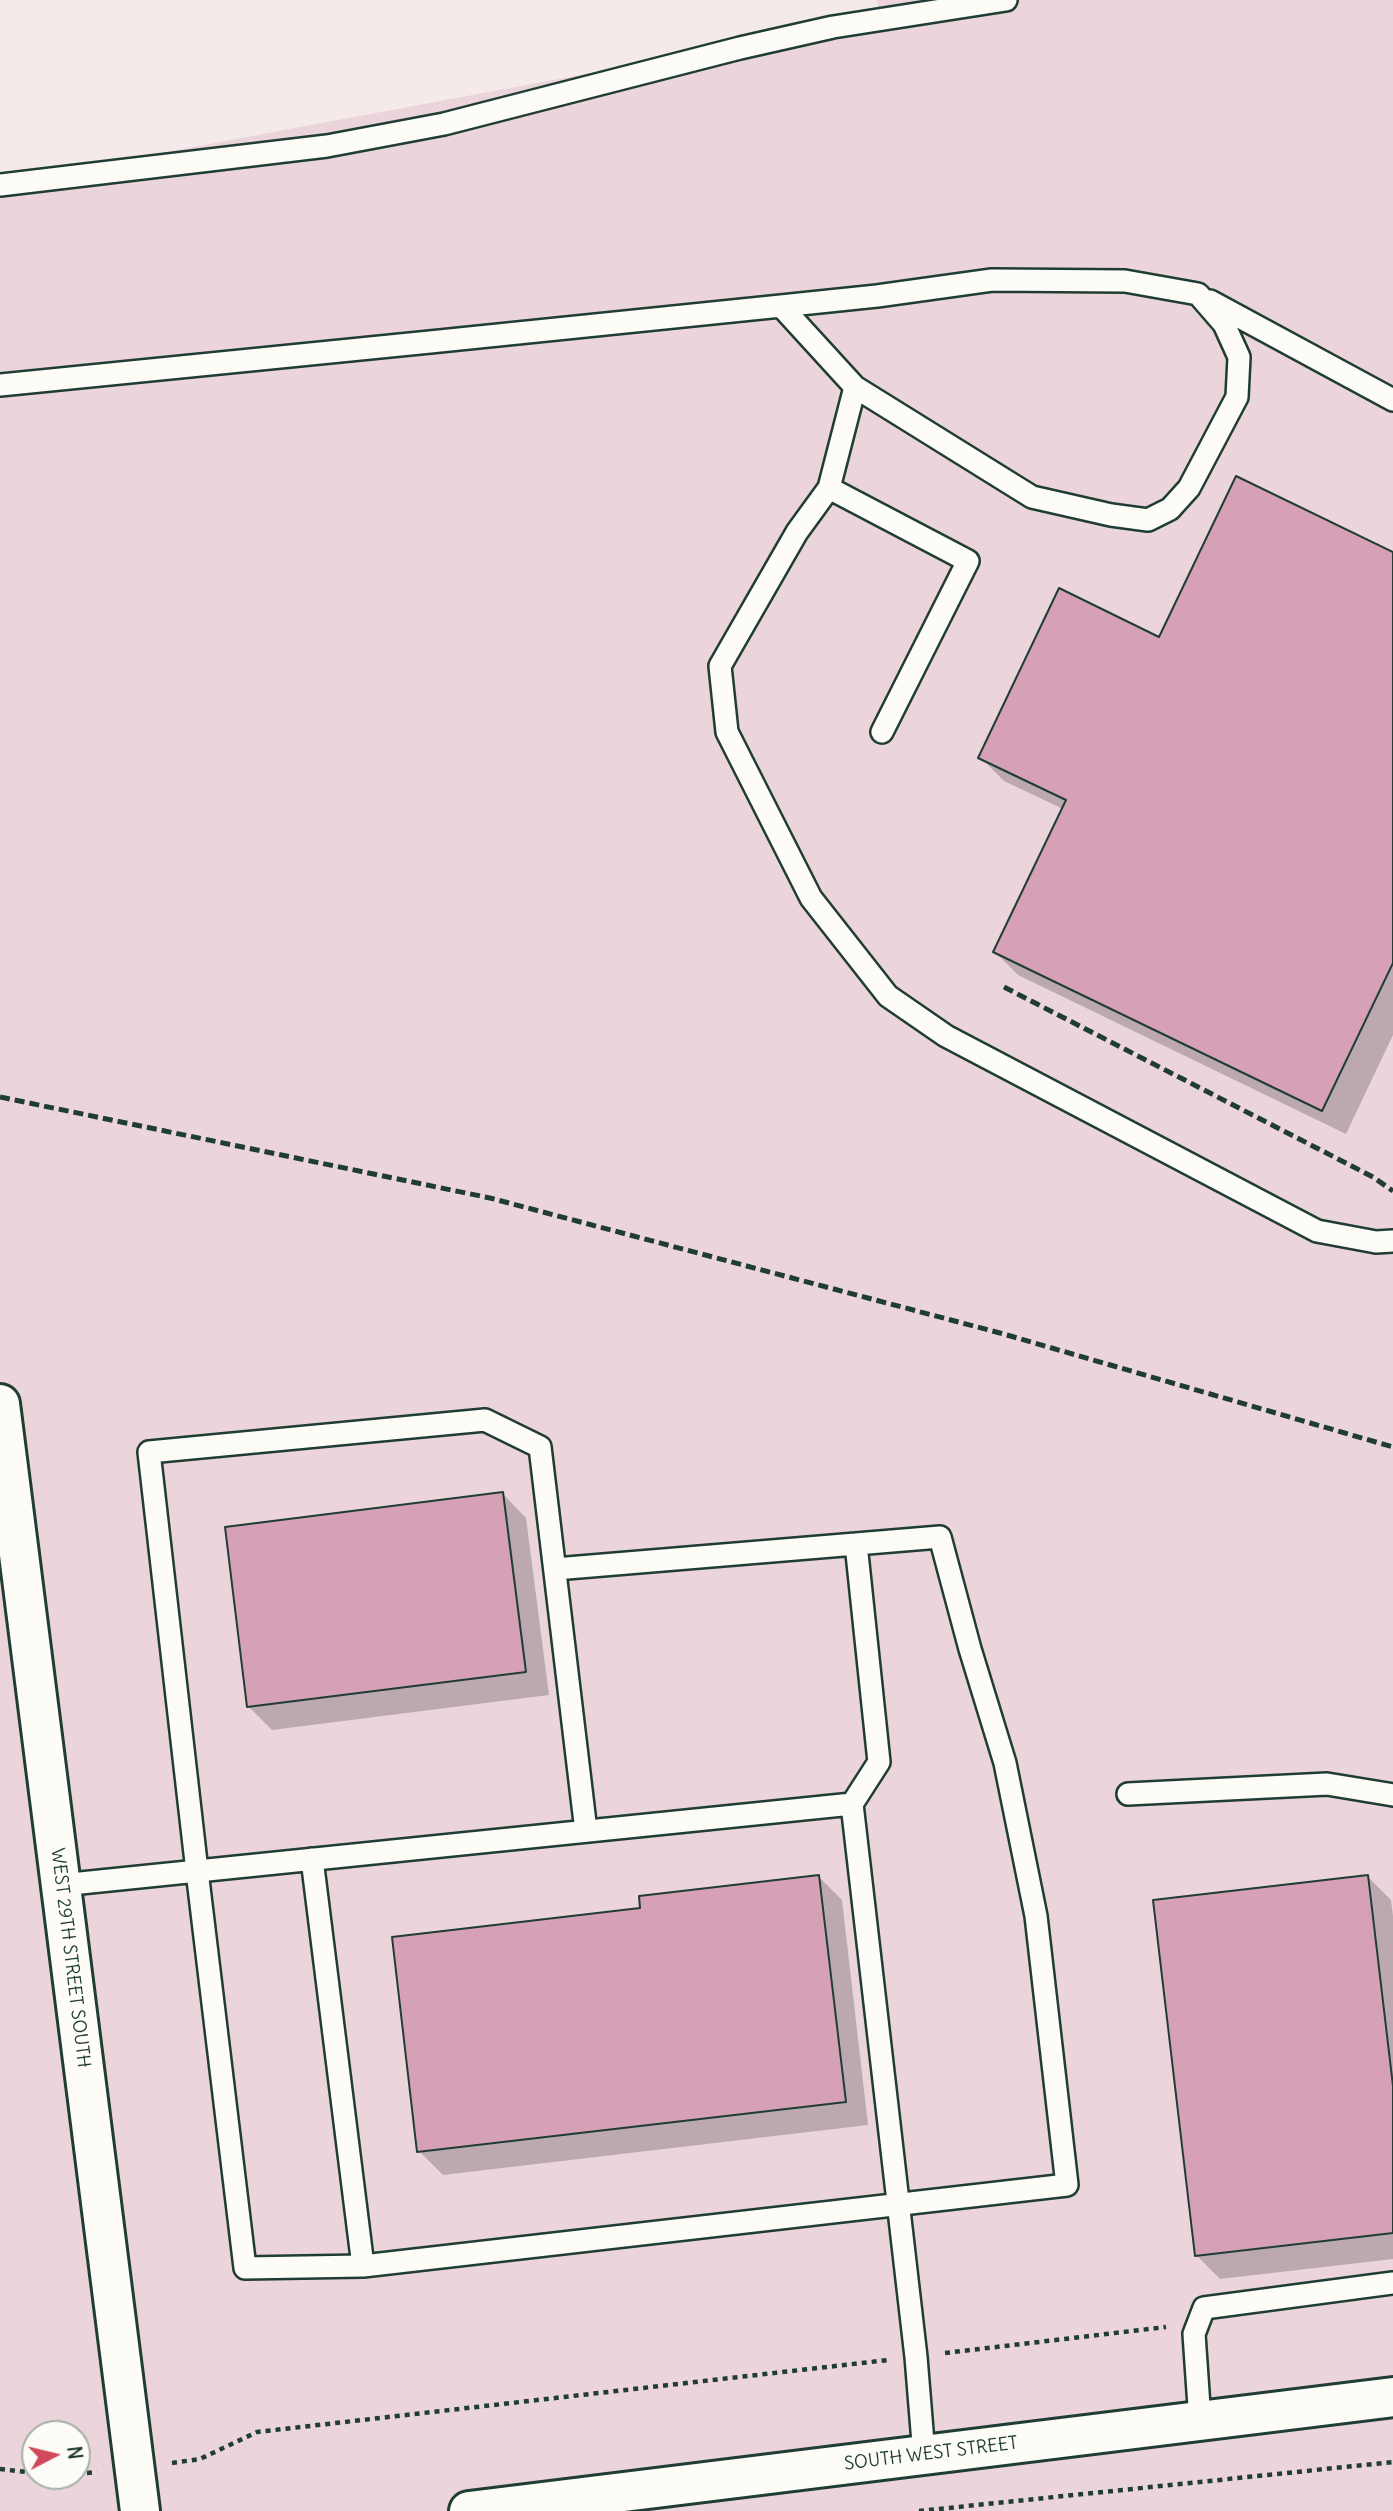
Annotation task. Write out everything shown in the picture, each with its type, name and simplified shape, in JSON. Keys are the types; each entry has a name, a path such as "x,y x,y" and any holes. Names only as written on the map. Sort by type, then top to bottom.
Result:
{"street":[{"name":"WEST 29TH STREET SOUTH","path":"0,1404 140,2511"},
{"name":"SOUTH WEST STREET","path":"469,2511 652,2500 924,2455 1393,2397"}],"lane":[{"path":"0,185 327,146 431,126 833,27 879,10 994,1"},
{"path":"0,385 877,296 992,280 1125,281 1198,295 1393,400"},
{"path":"781,306 855,387 1032,497 1111,515 1148,520 1170,509 1189,488 1237,397 1239,357 1224,324 1198,295"},
{"path":"855,387 829,488 797,532 720,666 727,732 811,898 888,996 946,1036 1317,1231 1376,1242 1393,1241"},
{"path":"829,488 968,561 882,733"},
{"path":"555,1569 940,1537 970,1649 1005,1763 1036,1916 1067,2185 363,2266 245,2268 149,1452 485,1420 540,1447 586,1831"},
{"path":"856,1544 879,1762 852,1804 916,2356 924,2455"},
{"path":"1128,1794 1327,1784 1393,1795"},
{"path":"61,1885 852,1804"},
{"path":"312,1859 363,2266"},
{"path":"1200,2421 1194,2334 1204,2308 1393,2283"}],"path":[{"path":"91,2472 200,2459 257,2432 1198,2323"},
{"path":"919,2511 1393,2462"},
{"path":"0,2469 21,2471"}],"shaded area":[{"path":"877,0 1393,0 1393,2511 0,2511 0,183 880,19"}],"building":[{"path":"1236,476 1393,552 1393,963 1322,1111 993,952 1066,800 978,758 1059,588 1159,637"},
{"path":"503,1492 526,1672 247,1707 225,1527"},
{"path":"819,1875 846,2102 417,2152 392,1937 640,1908 639,1896"},
{"path":"1368,1875 1393,2086 1393,2233 1195,2256 1153,1900"}],"railway":[{"path":"1004,987 1373,1177 1393,1191"},
{"path":"0,1097 490,1198 1000,1333 1393,1447"}]}
